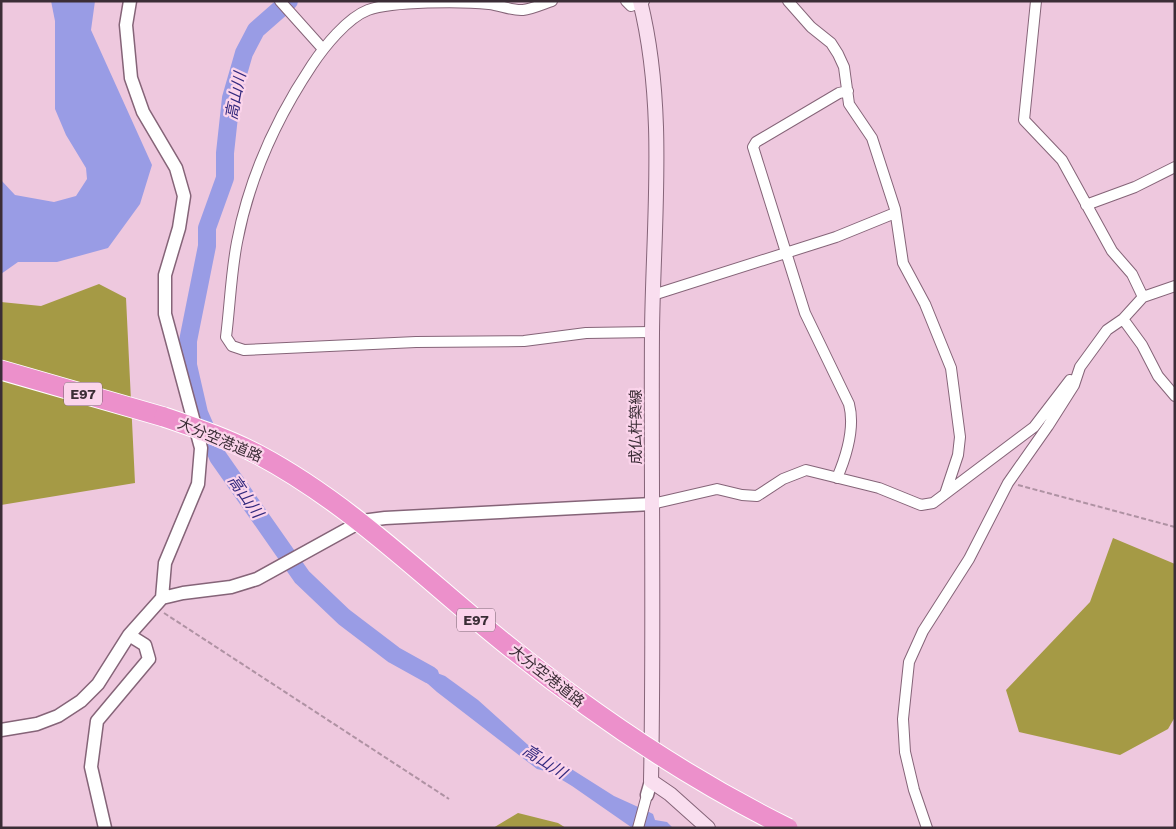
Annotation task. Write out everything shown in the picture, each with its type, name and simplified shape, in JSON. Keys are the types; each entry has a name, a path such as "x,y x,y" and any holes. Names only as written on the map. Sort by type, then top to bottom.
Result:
{"highway":[{"name":"大分空港道路","path":"1,370 164,417 215,434 258,455 296,477 372,531 506,644 606,721 697,779 788,828"},
{"name":"大分空港道路","path":"1,380 164,417"}],"main road":[{"name":"成仏杵築線","path":"641,2 650,50 656,151 652,332 651,781"},
{"path":"651,781 670,794 708,828"}],"street":[{"path":"130,1 126,25 130,78 143,112 176,168 184,196 179,228 164,275 165,314 202,448 198,484 165,562 162,598"},
{"path":"280,1 323,49"},
{"path":"552,1 522,10 488,3 434,3 388,6 367,10 341,30 323,49 292,95 273,131 245,206 237,244 226,337 232,346 244,350 416,342 524,341 586,333 652,332"},
{"path":"626,1 631,6 641,2"},
{"path":"788,1 811,27 831,43 844,67 849,104 872,138 895,213 902,263 925,304 952,368 960,437 958,455 944,494"},
{"path":"1036,1 1024,120 1062,160 1112,251 1132,274 1143,297"},
{"path":"836,478 843,464 852,416 849,404 805,313 753,147 756,142 840,93 848,91"},
{"path":"1086,205 1135,187 1175,167"},
{"path":"653,295 836,238 895,213"},
{"path":"1,730 38,724 58,716 81,701 98,684 129,635 162,598 183,593 231,587 257,579 333,535 362,521 384,518 652,504 717,489 742,495 757,496 783,478 806,470 879,488 921,505 933,503 1034,427 1108,330 1123,319 1143,297 1175,286"},
{"path":"1123,319 1142,345 1158,376 1175,396"},
{"path":"927,828 914,790 906,752 903,719 909,662 922,631 968,559 1008,483 1074,385 1080,367"},
{"path":"105,828 91,767 97,722 149,659 145,645 129,635"},
{"path":"638,828 651,781"}],"path":[{"path":"1008,483 1175,526"},
{"path":"148,612 165,614 449,798"}],"shaded area":[{"path":"99,284 126,298 135,483 1,505 1,302 41,306"},
{"path":"1113,538 1175,564 1175,717 1168,729 1120,755 1019,732 1006,690 1090,602"},
{"path":"518,813 558,823 566,828 493,828"}],"water":[{"path":"51,1 95,1 91,30 152,165 140,204 108,248 57,262 18,262 1,274 1,180 15,195 54,202 76,196 87,179 86,168 66,135 55,109 55,21"},
{"path":"400,659 445,676 478,700 537,753 565,765 614,796 653,814 655,820 667,822 673,828 631,827 572,786 549,772 537,769 437,692"}],"waterway":[{"name":"高山川","path":"289,1 256,30 244,53 231,98 225,153 225,178 207,228 207,246 188,341 188,365 199,413 218,457 302,577 344,617 394,655 430,675"}]}
